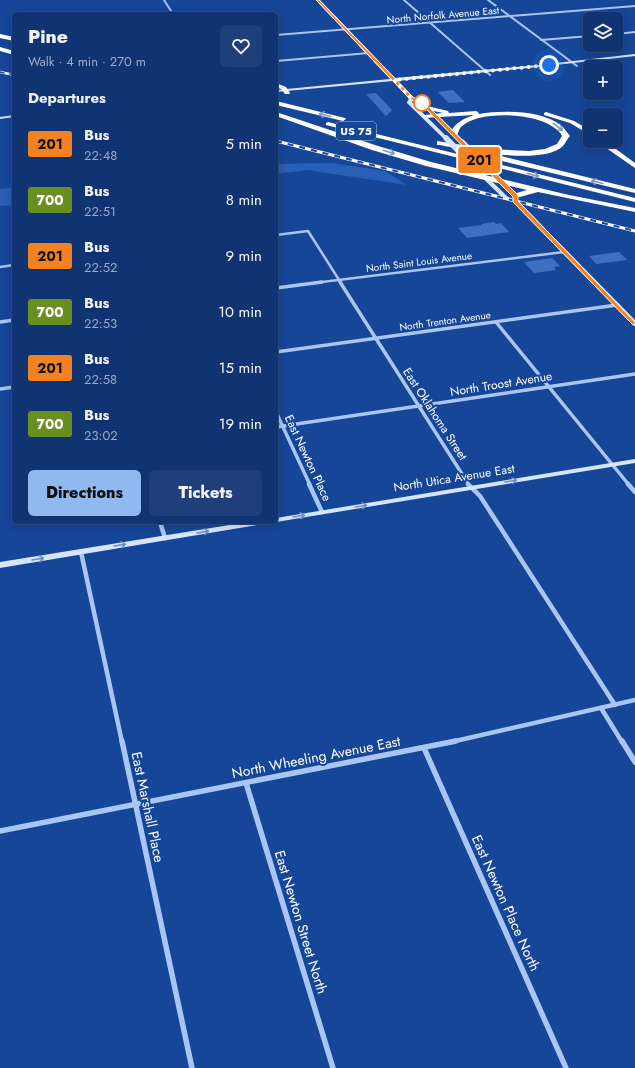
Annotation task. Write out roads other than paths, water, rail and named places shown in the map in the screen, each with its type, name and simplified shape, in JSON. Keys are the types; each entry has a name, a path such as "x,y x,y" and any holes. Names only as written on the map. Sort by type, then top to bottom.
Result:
{"highway":[{"path":"0,36 12,39"},
{"path":"0,44 12,47"},
{"path":"0,49 12,52"},
{"path":"278,86 286,92"},
{"name":"US 75","path":"278,103 348,120"},
{"path":"427,108 441,112 461,114"},
{"path":"425,117 509,110 533,111 566,119 583,128"},
{"name":"US 75","path":"278,112 635,200"},
{"path":"278,113 398,155 594,203 635,210"},
{"path":"440,141 497,152 525,153 556,147 564,141 566,136 560,127 547,120 527,115 507,114 488,114 471,118 458,126 454,134"},
{"path":"440,141 635,191"},
{"path":"610,148 635,166"},
{"path":"515,199 527,192 540,190"}],"main road":[{"path":"318,0 412,99 419,100 500,180 515,199 564,252 635,324"},
{"path":"278,94 635,55"},
{"path":"395,81 490,75 635,59"},
{"path":"278,91 286,92"},
{"path":"412,99 409,102 425,117 440,141 473,166 506,198 515,199"},
{"path":"0,118 12,116"},
{"name":"North Utica Avenue East","path":"278,520 635,461"},
{"path":"0,565 251,524"}],"street":[{"path":"164,0 172,12"},
{"path":"404,0 490,75"},
{"path":"488,0 577,66"},
{"name":"North Norfolk Avenue East","path":"278,35 635,6"},
{"path":"623,33 635,32"},
{"path":"540,40 583,37"},
{"path":"278,61 369,53"},
{"name":"East Oklahoma Street","path":"278,235 308,231 467,483 480,496 615,705"},
{"name":"North Saint Louis Avenue","path":"278,288 564,252"},
{"path":"0,267 12,265"},
{"name":"North Trenton Avenue","path":"278,352 617,306"},
{"path":"0,322 12,320"},
{"path":"496,322 635,492"},
{"name":"North Troost Avenue","path":"278,427 635,374"},
{"path":"0,389 12,387"},
{"name":"East Newton Place","path":"278,416 322,512"},
{"path":"161,524 165,538"},
{"name":"East Marshall Place","path":"81,552 192,1068"},
{"name":"North Wheeling Avenue East","path":"0,831 135,803 424,748 540,723 635,700"},
{"path":"601,708 635,762"},
{"name":"East Newton Place North","path":"424,748 566,1068"},
{"name":"East Newton Street North","path":"246,783 333,1068"}],"railway":[{"path":"0,72 12,75"},
{"path":"278,142 635,231"}]}
